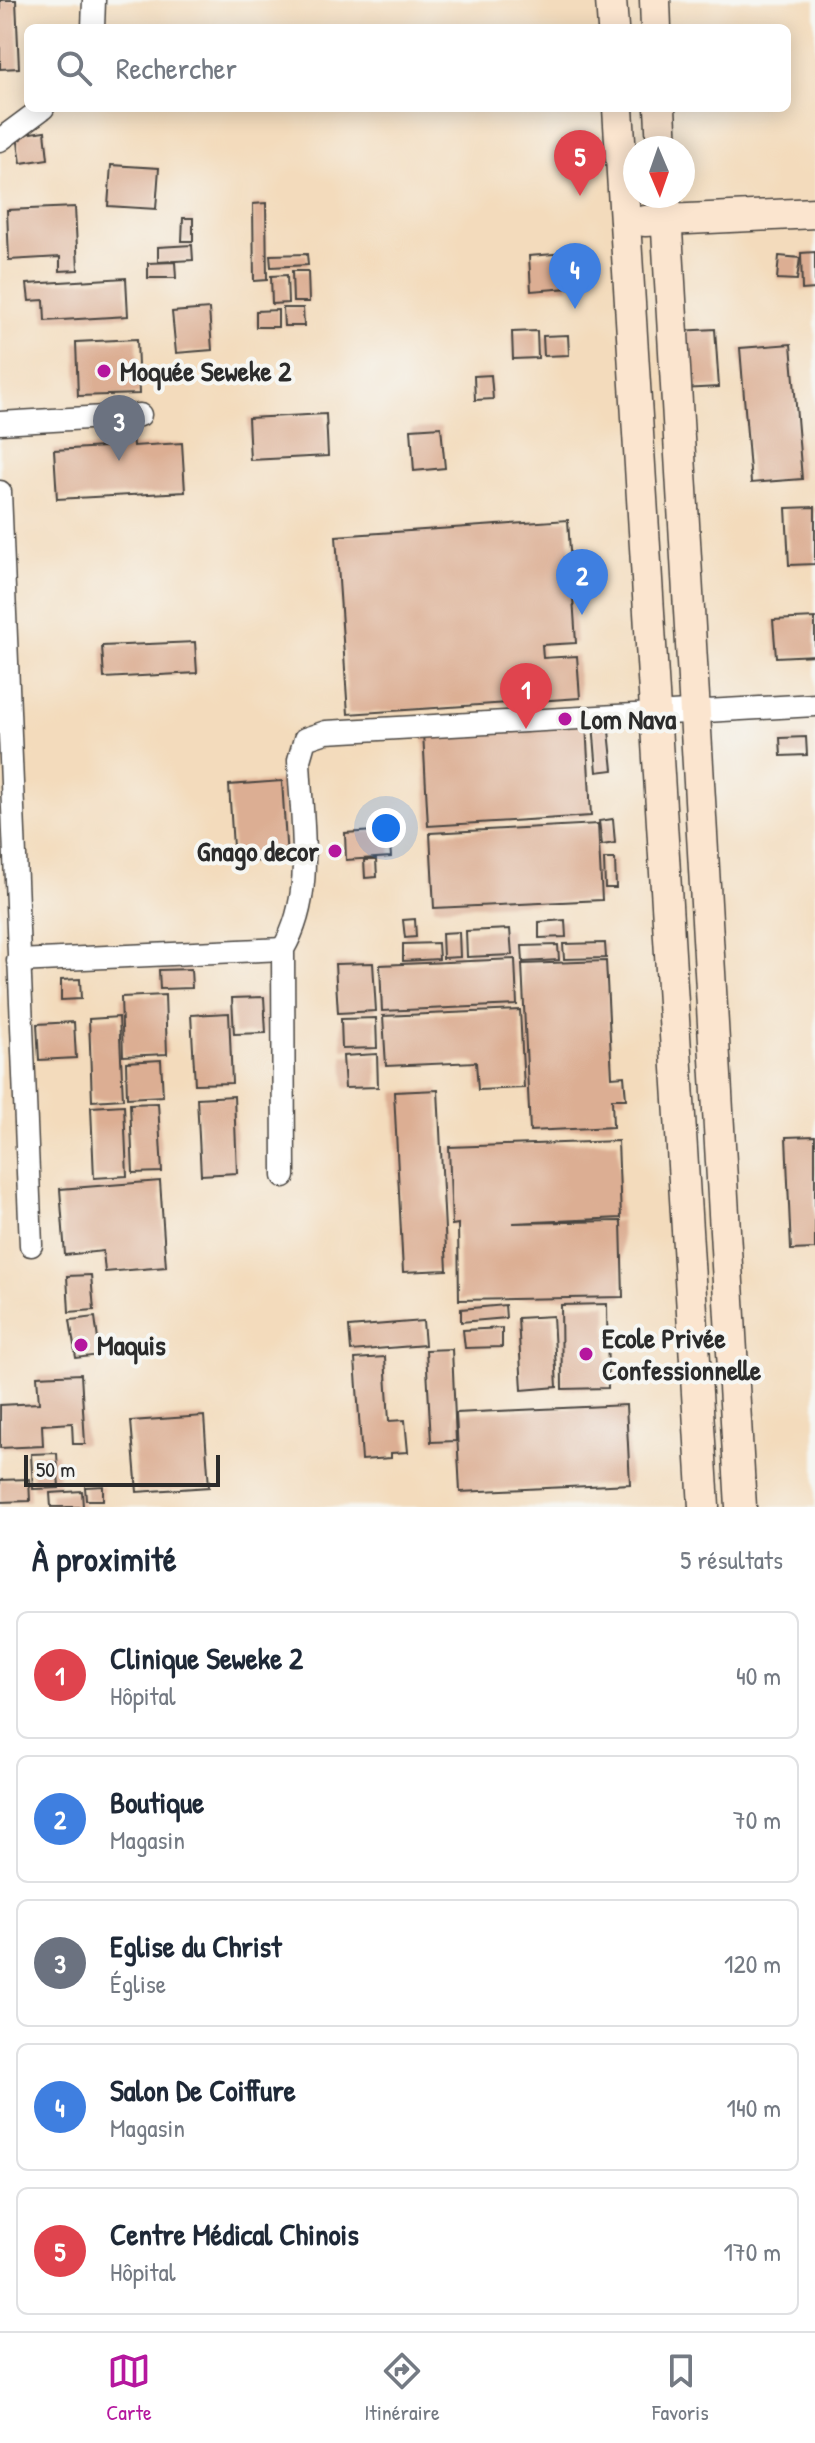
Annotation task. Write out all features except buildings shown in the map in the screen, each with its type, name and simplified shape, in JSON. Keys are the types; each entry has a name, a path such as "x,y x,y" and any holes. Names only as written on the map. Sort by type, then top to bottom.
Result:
{"main road":[{"path":"611,0 613,24"},
{"path":"655,0 656,24"},
{"path":"618,112 704,1507"},
{"path":"660,112 661,136"},
{"path":"626,222 665,208 815,213"},
{"path":"665,208 741,1507"}],"street":[{"path":"93,24 94,0"},
{"path":"0,140 38,112"},
{"path":"0,423 140,415"},
{"path":"0,492 31,1245"},
{"path":"284,1176 283,949 297,926 303,900 299,760 305,739 326,732 815,705"},
{"path":"18,961 283,949"}],"place":[{"name":"Centre Médical Chinois","path":"580,196"},
{"name":"Salon De Coiffure","path":"575,309"},
{"name":"Moquée Seweke 2","path":"104,371"},
{"name":"Eglise du Christ","path":"119,461"},
{"name":"Boutique","path":"582,615"},
{"name":"Lom Nava","path":"565,719"},
{"name":"Clinique Seweke 2","path":"526,729"},
{"name":"Gnago decor","path":"335,851"},
{"name":"Maquis","path":"81,1345"},
{"name":"Ecole Privée Confessionnelle","path":"586,1354"}]}
